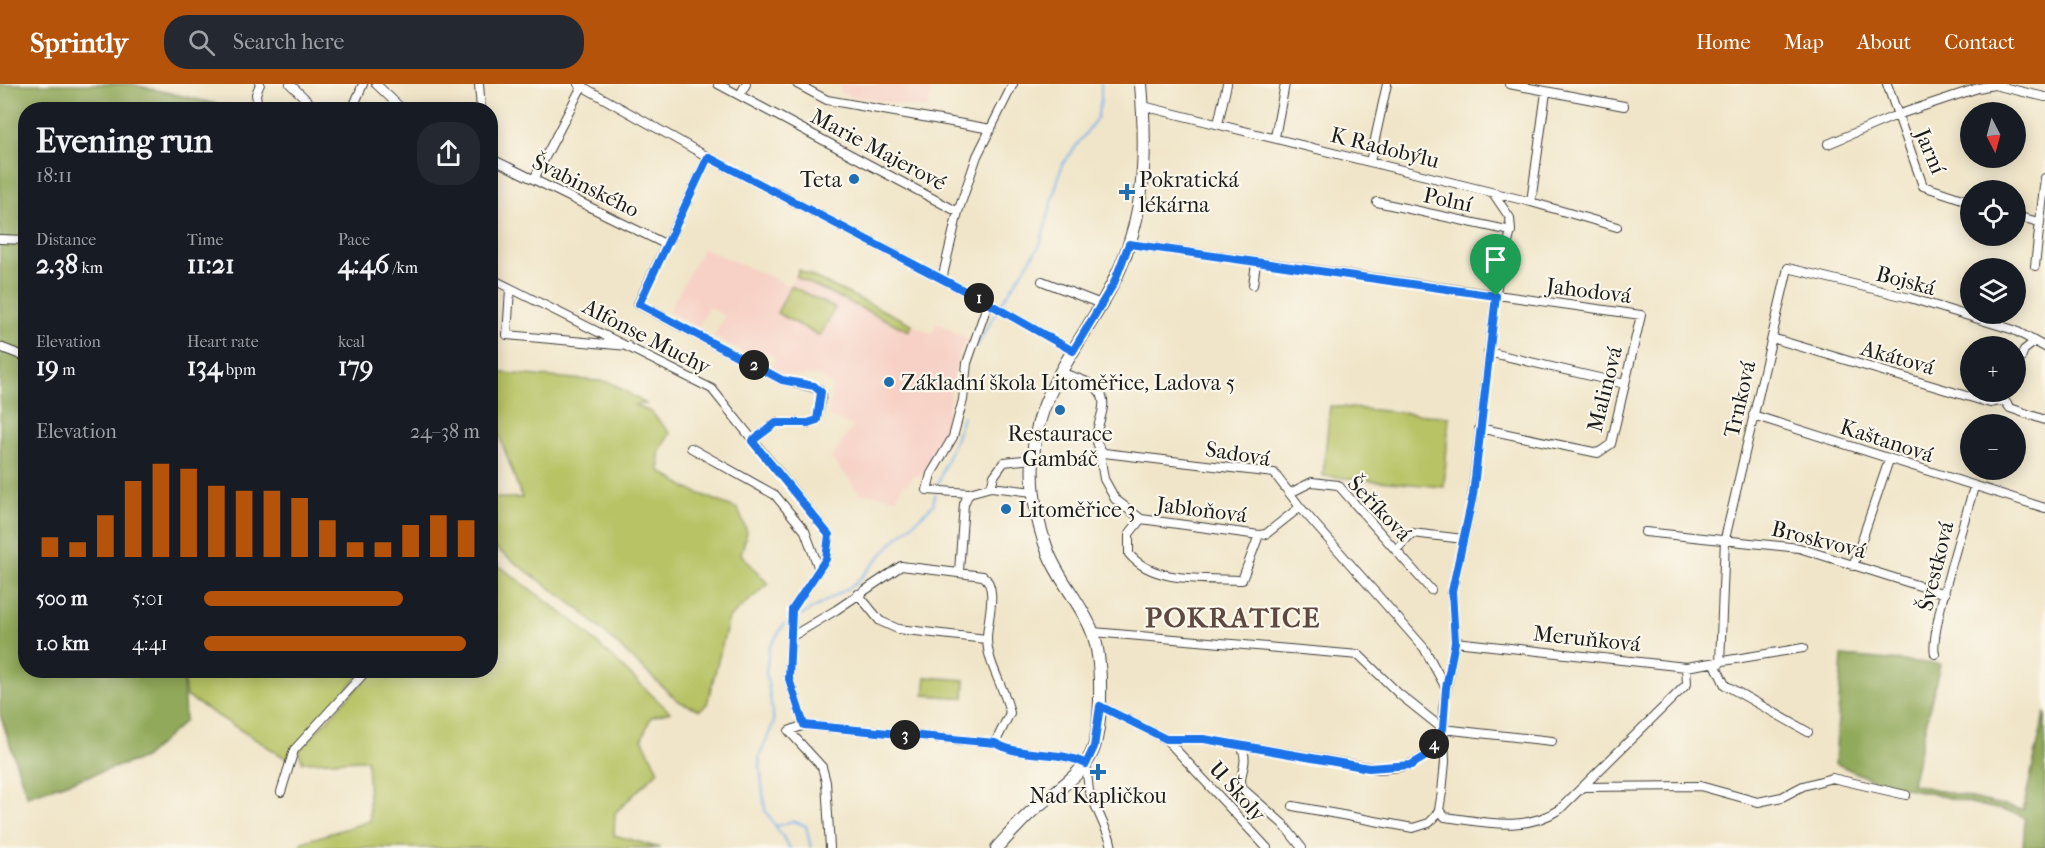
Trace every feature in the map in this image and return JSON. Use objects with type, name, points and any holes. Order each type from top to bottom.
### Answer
[{"type":"street","points":[[257,102],[256,94],[260,84]]},
{"type":"street","points":[[290,84],[309,102]]},
{"type":"street","points":[[355,102],[363,84]]},
{"type":"street","points":[[376,84],[395,102]]},
{"type":"street","points":[[479,84],[480,102]]},
{"type":"street","name":"Marie Majerové","points":[[718,84],[958,213]]},
{"type":"street","points":[[740,95],[746,84]]},
{"type":"street","points":[[797,84],[827,100],[991,129]]},
{"type":"street","points":[[942,279],[958,213],[977,156],[1013,84]]},
{"type":"street","points":[[997,848],[1030,813],[1086,764],[1094,747],[1100,706],[1100,685],[1093,632],[1048,553],[1033,492],[1032,459],[1035,434],[1043,405],[1114,283],[1129,244],[1145,165],[1141,84]]},
{"type":"street","points":[[1218,124],[1227,84]]},
{"type":"street","points":[[1275,137],[1285,84]]},
{"type":"street","points":[[1371,162],[1388,84]]},
{"type":"street","points":[[1509,84],[1624,106]]},
{"type":"street","name":"Jarní","points":[[1887,84],[1923,186],[1960,198]]},
{"type":"street","points":[[534,179],[581,85],[708,157],[988,303],[1073,351]]},
{"type":"street","points":[[1828,144],[1897,115],[1978,87],[1994,85],[2045,97]]},
{"type":"street","points":[[1531,202],[1546,92]]},
{"type":"street","name":"K Radobýlu","points":[[1143,106],[1531,202],[1617,227]]},
{"type":"street","points":[[708,157],[665,244],[639,304],[782,380],[819,388],[822,395],[819,416],[812,423],[776,423],[752,441]]},
{"type":"street","name":"Švabinského","points":[[498,162],[665,244]]},
{"type":"street","points":[[2035,266],[2045,178]]},
{"type":"street","points":[[1293,806],[1413,828],[1429,823],[1439,810],[1445,762],[1443,729],[1446,688],[1455,642],[1452,591],[1473,495],[1496,296],[1511,231],[1510,218],[1493,193]]},
{"type":"street","name":"Polní","points":[[1377,202],[1511,231]]},
{"type":"street","points":[[2026,219],[2039,222]]},
{"type":"street","points":[[0,239],[18,240]]},
{"type":"street","name":"Jahodová","points":[[1129,244],[1641,315]]},
{"type":"street","points":[[1253,285],[1256,263]]},
{"type":"street","name":"Trnková","points":[[1717,663],[1725,539],[1788,268]]},
{"type":"street","name":"Bojská","points":[[1788,268],[1920,301],[2014,330],[2045,347]]},
{"type":"street","points":[[1041,281],[1101,304]]},
{"type":"street","name":"Alfonse Muchy","points":[[498,282],[712,389],[829,535],[829,548],[819,569],[792,610],[789,686],[804,725]]},
{"type":"street","points":[[510,289],[507,335],[628,346]]},
{"type":"street","points":[[988,303],[967,363],[963,400],[953,437],[931,474],[934,491],[969,493],[991,487],[1033,492]]},
{"type":"street","name":"Malinová","points":[[1479,428],[1598,453],[1611,444],[1641,315]]},
{"type":"street","name":"Akátová","points":[[1772,338],[1960,394]]},
{"type":"street","points":[[2026,348],[2034,342]]},
{"type":"street","points":[[0,347],[18,354]]},
{"type":"street","points":[[1488,352],[1625,384]]},
{"type":"street","points":[[1061,372],[1095,387],[1101,393],[1102,406],[1096,436],[1099,448]]},
{"type":"street","name":"Akátová","points":[[2008,402],[2010,408],[2045,420]]},
{"type":"street","name":"Kaštanová","points":[[1753,415],[2045,508]]},
{"type":"street","points":[[691,448],[775,495],[805,531],[819,569]]},
{"type":"street","name":"Sadová","points":[[1099,448],[1110,455],[1274,473],[1300,507],[1424,648],[1446,688]]},
{"type":"street","name":"Jabloňová","points":[[1099,448],[1104,480],[1115,500],[1141,519],[1259,535],[1266,534],[1300,507]]},
{"type":"street","points":[[991,487],[994,476],[1004,462],[1032,459]]},
{"type":"street","points":[[1853,566],[1889,460]]},
{"type":"street","name":"Šeříková","points":[[1290,493],[1312,482],[1338,485],[1431,590]]},
{"type":"street","name":"Švestková","points":[[1935,654],[1934,644],[1945,594],[1974,487]]},
{"type":"street","points":[[959,571],[964,504],[969,493]]},
{"type":"street","points":[[1141,519],[1129,534],[1127,548],[1133,559],[1147,569],[1165,575],[1242,580],[1259,535]]},
{"type":"street","name":"Broskvová","points":[[1645,532],[1799,548],[1945,594]]},
{"type":"street","points":[[1396,550],[1412,533],[1464,538]]},
{"type":"street","points":[[791,637],[901,566],[959,571],[983,576],[990,583],[986,639],[1008,706],[1009,719],[995,743]]},
{"type":"street","points":[[858,594],[886,626],[898,630],[986,639]]},
{"type":"street","points":[[1093,632],[1359,655],[1399,694],[1443,729],[1552,741]]},
{"type":"street","name":"Meruňková","points":[[1455,642],[1686,667],[1803,648]]},
{"type":"street","points":[[1717,663],[1725,685],[1808,732]]},
{"type":"street","points":[[1439,810],[1445,817],[1526,825],[1548,818],[1560,809],[1687,684],[1686,667]]},
{"type":"street","points":[[281,792],[294,750],[360,678]]},
{"type":"street","name":"U Školy","points":[[1100,706],[1166,739],[1264,845]]},
{"type":"street","points":[[830,848],[826,782],[822,767],[789,731],[804,725],[995,743],[1011,750],[1074,757],[1086,764]]},
{"type":"street","points":[[1166,739],[1204,739],[1369,768],[1401,767],[1411,765],[1426,756],[1443,729]]},
{"type":"street","points":[[1241,746],[1246,760],[1241,781],[1243,789],[1283,824],[1302,848]]},
{"type":"street","points":[[1086,764],[1089,791],[1110,838],[1112,848]]},
{"type":"street","points":[[1582,787],[1700,786],[1758,802],[1782,797],[1803,786],[1832,778],[1906,795]]},
{"type":"shaded area","points":[[841,84],[932,84],[928,109],[840,94]]},
{"type":"shaded area","name":"Základní škola Litoměřice, Ladova 5","points":[[703,248],[789,285],[798,269],[932,334],[937,323],[968,339],[960,353],[950,391],[944,441],[921,475],[912,477],[908,485],[904,483],[896,498],[860,493],[831,458],[853,426],[829,417],[832,385],[821,377],[786,375],[771,367],[776,357],[764,351],[759,360],[714,336],[725,316],[709,307],[698,327],[668,312]]},
{"type":"green space","points":[[0,84],[132,84],[208,102],[18,102],[18,678],[183,678],[185,721],[144,758],[27,796],[0,714]]},
{"type":"green space","points":[[799,270],[912,324],[909,331],[796,277]]},
{"type":"green space","points":[[791,286],[835,308],[820,336],[777,313]]},
{"type":"green space","points":[[498,373],[610,382],[646,404],[634,405],[651,412],[670,433],[659,453],[660,471],[688,489],[738,509],[747,532],[741,554],[768,584],[729,618],[707,704],[700,710],[678,701],[580,610],[498,550],[498,498],[522,498],[498,432]]},
{"type":"green space","points":[[1330,406],[1449,417],[1444,487],[1323,476]]},
{"type":"green space","points":[[498,565],[578,625],[670,712],[651,717],[642,738],[658,771],[615,813],[614,835],[660,848],[301,848],[302,842],[370,821],[367,760],[303,762],[298,751],[366,678],[498,678]]},
{"type":"green space","points":[[1842,656],[1940,664],[1912,784],[2023,810],[2045,712],[2045,848],[2023,848],[2025,819],[2018,814],[1872,780],[1835,763]]},
{"type":"green space","points":[[926,677],[965,680],[964,698],[924,695]]},
{"type":"green space","points":[[185,678],[357,678],[287,759],[186,696]]},
{"type":"waterway","points":[[999,307],[1040,245],[1062,165],[1097,118],[1101,100],[1101,84]]},
{"type":"waterway","points":[[977,346],[996,312]]},
{"type":"waterway","points":[[937,489],[963,416]]},
{"type":"waterway","points":[[802,615],[855,584],[895,540],[933,505],[935,495]]},
{"type":"waterway","points":[[784,624],[769,649],[766,672],[774,722],[759,757],[765,810],[790,848]]},
{"type":"waterway","points":[[776,826],[793,821],[806,826],[811,848]]},
{"type":"place","name":"Teta","points":[[854,179]]},
{"type":"place","name":"Pokratická lékárna","points":[[1127,192]]},
{"type":"place","name":"Základní škola Litoměřice, Ladova 5","points":[[889,382]]},
{"type":"place","name":"Restaurace Gambáč","points":[[1060,410]]},
{"type":"place","name":"Litoměřice 3","points":[[1006,509]]},
{"type":"place","name":"Nad Kapličkou","points":[[1098,772]]},
{"type":"district","name":"POKRATICE","points":[[1233,617]]},
{"type":"route","points":[[708,157],[988,303],[1073,351],[1114,283],[1129,244],[1496,296],[1479,428],[1472,506],[1452,591],[1455,642],[1443,709],[1443,729],[1433,747],[1419,761],[1401,767],[1379,769],[1204,739],[1166,739],[1100,706],[1094,747],[1086,764],[1074,757],[1011,750],[995,743],[804,725],[789,686],[792,610],[826,559],[829,535],[752,441],[776,423],[812,423],[817,420],[821,392],[814,386],[782,380],[639,304],[665,244],[708,157]]}]
